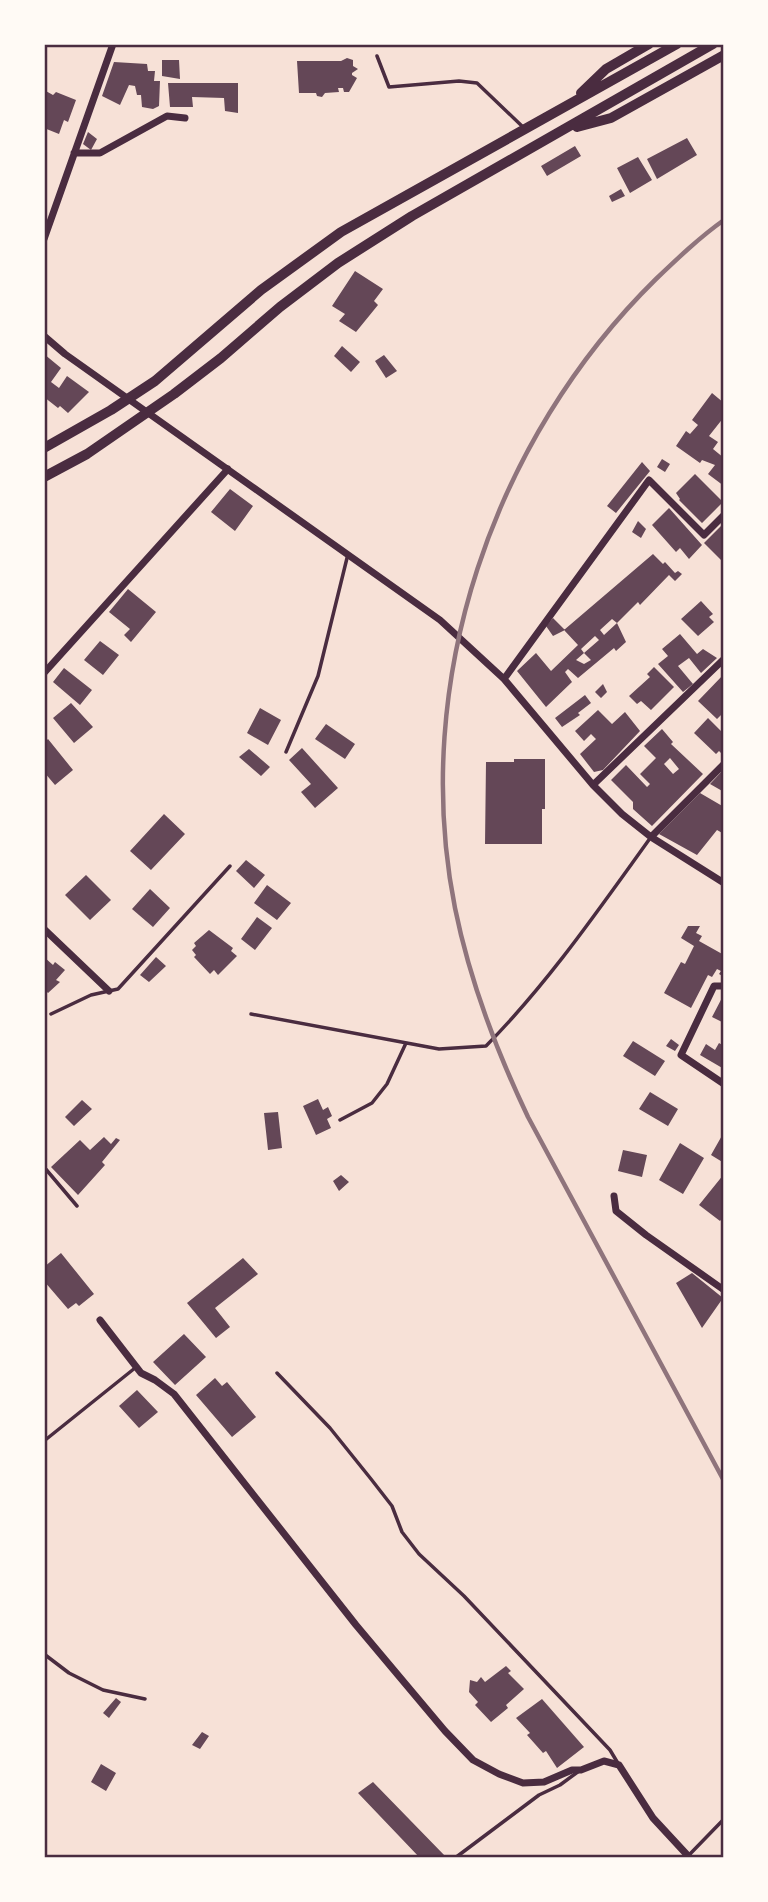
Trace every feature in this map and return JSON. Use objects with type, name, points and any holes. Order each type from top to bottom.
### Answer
[{"type":"main road","points":[[570,104],[606,69],[649,44]]},
{"type":"main road","points":[[44,448],[111,411],[155,380],[261,290],[341,232],[677,44]]},
{"type":"main road","points":[[44,477],[88,454],[221,358],[280,307],[338,263],[412,216],[713,44]]},
{"type":"main road","points":[[564,130],[611,118],[724,55]]},
{"type":"street","points":[[44,239],[113,44]]},
{"type":"street","points":[[74,153],[100,153],[167,116],[186,118]]},
{"type":"street","points":[[44,336],[65,354],[440,621],[504,678],[593,785],[622,814],[651,837],[724,883]]},
{"type":"street","points":[[44,673],[228,470]]},
{"type":"street","points":[[504,678],[649,480],[704,535],[724,515]]},
{"type":"street","points":[[593,785],[724,659]]},
{"type":"street","points":[[651,837],[724,764]]},
{"type":"street","points":[[44,929],[109,991]]},
{"type":"street","points":[[724,986],[714,986],[681,1055],[724,1084]]},
{"type":"street","points":[[614,1196],[617,1211],[724,1290]]},
{"type":"street","points":[[100,1320],[141,1373],[174,1394],[356,1625],[472,1759],[523,1783],[544,1782],[604,1761],[619,1765],[653,1818],[689,1857]]},
{"type":"lane","points":[[377,56],[389,87],[459,81],[477,83],[525,129]]},
{"type":"lane","points":[[286,752],[318,676],[348,554]]},
{"type":"lane","points":[[251,1014],[439,1049],[486,1045],[522,1009],[651,837]]},
{"type":"lane","points":[[51,1014],[91,995],[118,989],[230,866]]},
{"type":"lane","points":[[341,1120],[372,1102],[379,1094],[387,1084],[406,1043]]},
{"type":"lane","points":[[44,1167],[78,1206]]},
{"type":"lane","points":[[44,1441],[136,1367]]},
{"type":"lane","points":[[277,1373],[330,1428],[393,1506],[402,1532],[419,1554],[464,1596],[601,1741],[619,1765]]},
{"type":"lane","points":[[44,1654],[69,1673],[103,1690],[145,1699]]},
{"type":"lane","points":[[455,1858],[539,1794],[560,1785],[581,1770]]},
{"type":"lane","points":[[689,1857],[724,1819]]},
{"type":"building","points":[[347,58],[353,60],[353,66],[358,69],[352,73],[357,78],[349,92],[338,88],[339,92],[325,93],[322,97],[316,93],[299,93],[297,61],[341,61]]},
{"type":"building","points":[[162,60],[179,60],[180,79],[162,76]]},
{"type":"building","points":[[114,62],[147,64],[148,71],[155,71],[154,81],[160,81],[159,106],[153,109],[142,107],[141,95],[137,95],[135,86],[129,85],[120,105],[102,96]]},
{"type":"building","points":[[168,83],[238,83],[238,113],[225,111],[224,98],[192,97],[193,107],[170,107]]},
{"type":"building","points":[[44,90],[76,100],[68,122],[64,120],[59,134],[44,128]]},
{"type":"building","points":[[88,132],[97,139],[91,150],[83,144]]},
{"type":"building","points":[[687,138],[697,155],[657,179],[647,159]]},
{"type":"building","points":[[575,146],[581,156],[547,176],[541,166]]},
{"type":"building","points":[[638,157],[652,180],[630,193],[617,168]]},
{"type":"building","points":[[621,189],[625,196],[612,202],[609,196]]},
{"type":"building","points":[[355,271],[383,289],[374,301],[378,305],[356,332],[339,321],[345,314],[332,306]]},
{"type":"building","points":[[342,346],[360,362],[351,372],[334,356]]},
{"type":"building","points":[[44,354],[61,368],[51,382],[59,388],[67,376],[89,392],[68,413],[44,397]]},
{"type":"building","points":[[384,355],[397,371],[386,378],[375,361]]},
{"type":"building","points":[[712,393],[724,403],[724,417],[709,436],[718,442],[713,449],[724,458],[724,486],[708,474],[715,465],[702,460],[700,463],[676,446],[686,431],[690,434],[698,425],[692,420]]},
{"type":"building","points":[[662,459],[670,464],[665,472],[657,467]]},
{"type":"building","points":[[642,462],[650,471],[616,513],[607,506]]},
{"type":"building","points":[[695,474],[723,502],[702,523],[679,500],[676,493]]},
{"type":"building","points":[[230,489],[253,506],[235,531],[211,512]]},
{"type":"building","points":[[669,508],[702,545],[689,559],[680,548],[676,552],[652,525]]},
{"type":"building","points":[[638,521],[646,529],[641,538],[632,532]]},
{"type":"building","points":[[724,523],[724,563],[704,543]]},
{"type":"building","points":[[653,554],[675,573],[678,571],[682,574],[675,581],[669,575],[640,605],[638,602],[617,623],[626,642],[616,651],[614,648],[578,678],[568,669],[565,672],[572,682],[546,707],[517,671],[536,653],[551,671],[578,645],[564,630]],"holes":[[[612,619],[617,623],[604,635],[600,630]],[[595,636],[599,640],[584,653],[581,649]],[[584,653],[591,660],[584,664],[576,660]]]},
{"type":"building","points":[[128,589],[156,612],[131,642],[124,635],[130,629],[109,612]]},
{"type":"building","points":[[701,601],[713,614],[709,617],[714,622],[698,636],[681,619]]},
{"type":"building","points":[[553,618],[565,630],[553,636],[546,626]]},
{"type":"building","points":[[680,634],[697,654],[703,649],[717,658],[701,673],[689,658],[678,666],[693,684],[683,692],[658,664],[668,656],[662,649]]},
{"type":"building","points":[[100,641],[119,655],[103,675],[84,660]]},
{"type":"building","points":[[654,667],[674,687],[651,710],[641,701],[637,704],[629,696],[650,677],[647,674]]},
{"type":"building","points":[[64,668],[92,690],[80,705],[53,682]]},
{"type":"building","points":[[724,674],[724,712],[717,719],[698,701]]},
{"type":"building","points":[[603,684],[607,692],[601,698],[595,692]]},
{"type":"building","points":[[585,695],[591,703],[578,713],[580,715],[562,727],[555,718]]},
{"type":"building","points":[[71,703],[93,727],[74,743],[53,718]]},
{"type":"building","points":[[260,708],[281,720],[268,745],[247,733]]},
{"type":"building","points":[[598,710],[612,724],[625,712],[640,731],[603,770],[594,772],[580,754],[596,739],[591,734],[584,741],[575,731]]},
{"type":"building","points":[[708,718],[723,733],[724,731],[723,755],[719,751],[716,754],[694,733]]},
{"type":"building","points":[[326,724],[355,744],[345,759],[315,739]]},
{"type":"building","points":[[662,729],[673,742],[671,744],[703,774],[652,826],[633,809],[633,802],[611,780],[626,765],[647,787],[650,784],[640,774],[656,758],[644,746]],"holes":[[[670,758],[679,769],[673,774],[664,764]]]},
{"type":"building","points":[[48,739],[73,770],[55,785],[44,772],[44,743]]},
{"type":"building","points":[[302,748],[338,788],[315,808],[301,792],[311,784],[289,760]]},
{"type":"building","points":[[249,749],[270,767],[261,776],[239,757]]},
{"type":"building","points":[[514,759],[545,759],[542,844],[485,844],[486,762],[514,762]]},
{"type":"building","points":[[724,769],[724,792],[710,784]]},
{"type":"building","points":[[700,793],[724,807],[724,834],[717,830],[697,855],[659,834]]},
{"type":"building","points":[[164,814],[185,834],[151,870],[130,851]]},
{"type":"building","points":[[246,860],[265,875],[254,888],[236,871]]},
{"type":"building","points":[[86,875],[111,900],[90,920],[65,895]]},
{"type":"building","points":[[267,885],[291,903],[277,920],[254,903]]},
{"type":"building","points":[[150,889],[170,908],[153,927],[132,909]]},
{"type":"building","points":[[257,917],[272,928],[255,950],[241,939]]},
{"type":"building","points":[[688,926],[700,926],[696,933],[702,936],[699,941],[724,955],[724,977],[717,969],[712,977],[708,975],[691,1008],[664,993],[681,962],[685,964],[694,946],[681,938]]},
{"type":"building","points":[[209,930],[233,948],[231,951],[237,956],[218,975],[214,970],[210,974],[194,957],[196,955],[192,950],[196,946],[194,943]]},
{"type":"building","points":[[44,957],[65,970],[56,980],[60,982],[48,993],[44,989]]},
{"type":"building","points":[[156,957],[166,966],[149,982],[140,975]]},
{"type":"building","points":[[724,994],[724,1023],[712,1017]]},
{"type":"building","points":[[671,1039],[679,1045],[675,1051],[666,1046]]},
{"type":"building","points":[[633,1041],[665,1061],[655,1076],[623,1056]]},
{"type":"building","points":[[719,1043],[724,1046],[724,1069],[700,1055],[706,1044],[715,1050]]},
{"type":"building","points":[[650,1092],[678,1109],[668,1126],[639,1109]]},
{"type":"building","points":[[318,1099],[323,1110],[328,1107],[332,1116],[327,1119],[331,1128],[316,1135],[303,1106]]},
{"type":"building","points":[[82,1100],[92,1109],[74,1126],[65,1117]]},
{"type":"building","points":[[278,1112],[282,1148],[268,1150],[264,1113]]},
{"type":"building","points":[[724,1132],[724,1163],[711,1155]]},
{"type":"building","points":[[104,1137],[111,1144],[116,1138],[120,1140],[102,1162],[105,1165],[78,1195],[51,1167],[80,1140],[90,1150]]},
{"type":"building","points":[[680,1143],[704,1158],[683,1194],[659,1180]]},
{"type":"building","points":[[623,1150],[647,1155],[642,1177],[618,1171]]},
{"type":"building","points":[[724,1174],[724,1216],[720,1221],[699,1205]]},
{"type":"building","points":[[341,1175],[349,1182],[339,1191],[333,1181]]},
{"type":"building","points":[[61,1253],[94,1294],[79,1306],[76,1303],[68,1309],[44,1281],[44,1267]]},
{"type":"building","points":[[243,1258],[258,1274],[215,1308],[230,1327],[216,1338],[187,1303]]},
{"type":"building","points":[[692,1273],[723,1298],[702,1328],[676,1283]]},
{"type":"building","points":[[184,1334],[206,1357],[175,1385],[153,1362]]},
{"type":"building","points":[[215,1378],[222,1386],[227,1382],[256,1417],[232,1437],[196,1395]]},
{"type":"building","points":[[137,1390],[158,1412],[139,1428],[119,1406]]},
{"type":"building","points":[[506,1666],[511,1671],[508,1673],[524,1689],[506,1705],[508,1708],[491,1722],[475,1705],[478,1702],[469,1692],[470,1680],[477,1682],[481,1677],[485,1682]]},
{"type":"building","points":[[116,1698],[121,1702],[109,1718],[103,1713]]},
{"type":"building","points":[[542,1699],[584,1747],[557,1768],[546,1751],[543,1753],[527,1735],[530,1733],[516,1718]]},
{"type":"building","points":[[202,1732],[209,1736],[200,1749],[192,1745]]},
{"type":"building","points":[[101,1764],[116,1773],[106,1791],[91,1782]]},
{"type":"building","points":[[373,1782],[446,1857],[420,1858],[358,1793]]},
{"type":"railway","points":[[724,220],[656,279],[599,343],[550,413],[509,489],[478,569],[456,652],[444,737],[444,823],[455,908],[485,1015],[528,1117],[724,1481]]}]
